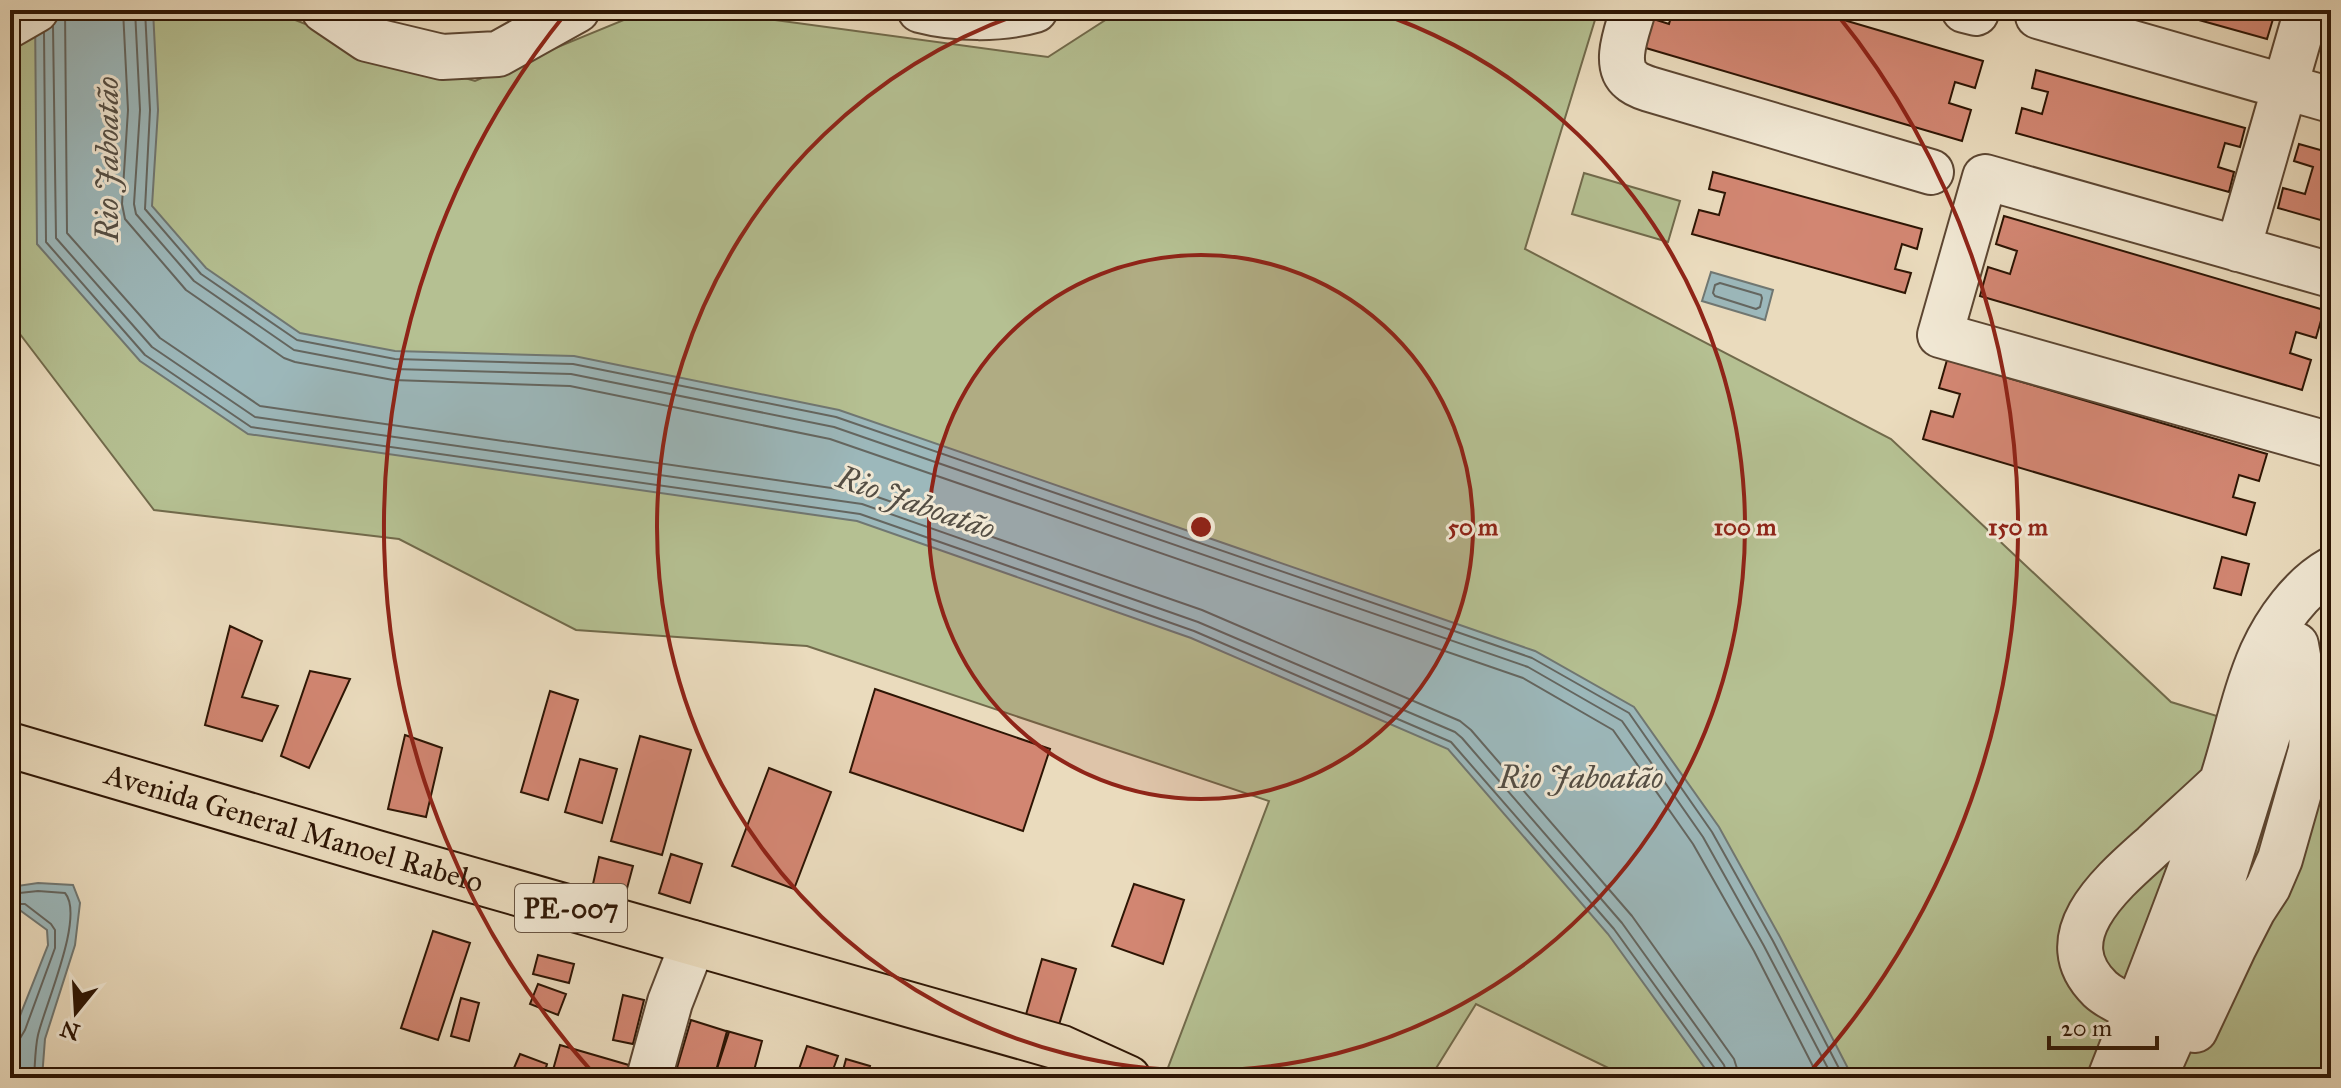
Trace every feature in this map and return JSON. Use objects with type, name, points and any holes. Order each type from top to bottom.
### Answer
[{"type":"main road","name":"Avenida General Manoel Rabelo","points":[[11,738],[377,853],[1062,1048],[1128,1078]]},
{"type":"street","points":[[324,10],[367,39],[442,57],[498,54],[577,10]]},
{"type":"street","points":[[920,10],[944,16],[1018,15],[1035,10]]},
{"type":"street","points":[[1633,10],[1622,57],[1624,71],[1631,80],[1649,89],[1931,172]]},
{"type":"street","points":[[2238,249],[2307,10]]},
{"type":"street","points":[[2038,16],[2331,100]]},
{"type":"street","points":[[2331,275],[1985,177],[1940,335],[2331,445]]},
{"type":"street","points":[[2172,1078],[2296,645],[2323,575]]},
{"type":"street","points":[[2110,1078],[2221,783],[2263,652],[2280,621],[2323,575]]},
{"type":"street","points":[[2186,1027],[2102,991],[2087,974],[2080,954],[2081,934],[2091,910],[2111,884],[2221,783]]},
{"type":"street","points":[[649,1078],[670,1002],[693,943]]},
{"type":"street","points":[[2154,1078],[2186,1027]]},
{"type":"green space","points":[[116,10],[270,10],[384,55],[475,81],[648,10],[702,10],[1048,57],[1121,10],[1598,10],[1525,249],[1891,439],[2171,702],[2220,717],[2331,689],[2331,1078],[1629,1078],[1476,1004],[1430,1078],[1176,1078],[1166,1073],[1269,801],[807,646],[576,630],[399,539],[154,510],[10,321],[10,38]]},
{"type":"green space","points":[[1584,173],[1680,201],[1668,242],[1572,214]]},
{"type":"water","name":"Rio Jaboatão","points":[[35,10],[153,10],[158,110],[152,206],[206,268],[300,333],[395,351],[574,356],[839,410],[1535,651],[1634,707],[1719,827],[1853,1078],[1712,1078],[1608,934],[1448,749],[1191,638],[857,521],[248,434],[140,361],[37,244]]},
{"type":"water","points":[[1711,272],[1773,290],[1765,320],[1702,301]]},
{"type":"water","points":[[38,883],[73,885],[80,903],[75,945],[45,1039],[42,1078],[10,1078],[10,1041],[48,945],[47,930],[21,911],[10,912],[10,887]]},
{"type":"building","points":[[1673,10],[1810,10],[1983,61],[1975,88],[1955,82],[1949,103],[1971,110],[1962,141],[1639,46],[1647,17],[1669,24]]},
{"type":"building","points":[[2163,10],[2259,10],[2258,15],[2273,19],[2267,39]]},
{"type":"building","points":[[2036,70],[2245,128],[2240,147],[2225,143],[2218,167],[2234,172],[2229,192],[2016,133],[2022,108],[2042,114],[2048,92],[2032,88]]},
{"type":"building","points":[[2299,144],[2331,153],[2331,223],[2278,208],[2283,188],[2305,194],[2313,167],[2294,161]]},
{"type":"building","points":[[1713,172],[1922,229],[1917,249],[1902,244],[1895,269],[1911,273],[1905,293],[1692,234],[1699,210],[1719,215],[1725,193],[1709,189]]},
{"type":"building","points":[[2004,216],[2324,310],[2316,338],[2296,332],[2290,353],[2311,360],[2302,390],[1980,296],[1988,267],[2010,274],[2017,251],[1996,244]]},
{"type":"building","points":[[1947,360],[2267,454],[2259,481],[2239,475],[2233,497],[2255,503],[2246,535],[1923,439],[1931,411],[1953,417],[1960,394],[1939,388]]},
{"type":"building","points":[[2331,383],[2331,415],[2322,413]]},
{"type":"building","points":[[2222,557],[2249,564],[2241,595],[2214,588]]},
{"type":"building","points":[[230,626],[262,641],[242,697],[278,706],[262,741],[205,725]]},
{"type":"building","points":[[310,671],[350,679],[309,768],[281,756]]},
{"type":"building","points":[[875,689],[1050,749],[1023,831],[850,772]]},
{"type":"building","points":[[550,691],[578,700],[548,800],[521,792]]},
{"type":"building","points":[[405,735],[442,748],[426,817],[388,809]]},
{"type":"building","points":[[640,736],[691,750],[662,855],[611,841]]},
{"type":"building","points":[[580,759],[617,769],[602,823],[565,812]]},
{"type":"building","points":[[769,768],[831,792],[794,889],[732,866]]},
{"type":"building","points":[[671,854],[702,864],[690,903],[659,893]]},
{"type":"building","points":[[599,857],[633,866],[626,892],[593,884]]},
{"type":"building","points":[[1134,884],[1184,900],[1163,964],[1112,946]]},
{"type":"building","points":[[433,931],[470,943],[438,1040],[401,1028]]},
{"type":"building","points":[[538,955],[574,964],[569,983],[533,974]]},
{"type":"building","points":[[1042,959],[1076,969],[1058,1028],[1025,1018]]},
{"type":"building","points":[[538,984],[566,994],[558,1015],[530,1004]]},
{"type":"building","points":[[623,995],[644,1000],[633,1044],[613,1040]]},
{"type":"building","points":[[461,998],[479,1003],[469,1041],[451,1036]]},
{"type":"building","points":[[691,1020],[729,1032],[714,1078],[674,1078]]},
{"type":"building","points":[[727,1031],[762,1041],[752,1078],[714,1078]]},
{"type":"building","points":[[560,1045],[639,1068],[636,1078],[551,1077]]},
{"type":"building","points":[[807,1046],[838,1056],[830,1078],[796,1078]]},
{"type":"building","points":[[520,1054],[547,1064],[543,1078],[514,1068]]},
{"type":"building","points":[[846,1059],[870,1066],[867,1078],[841,1078]]}]
